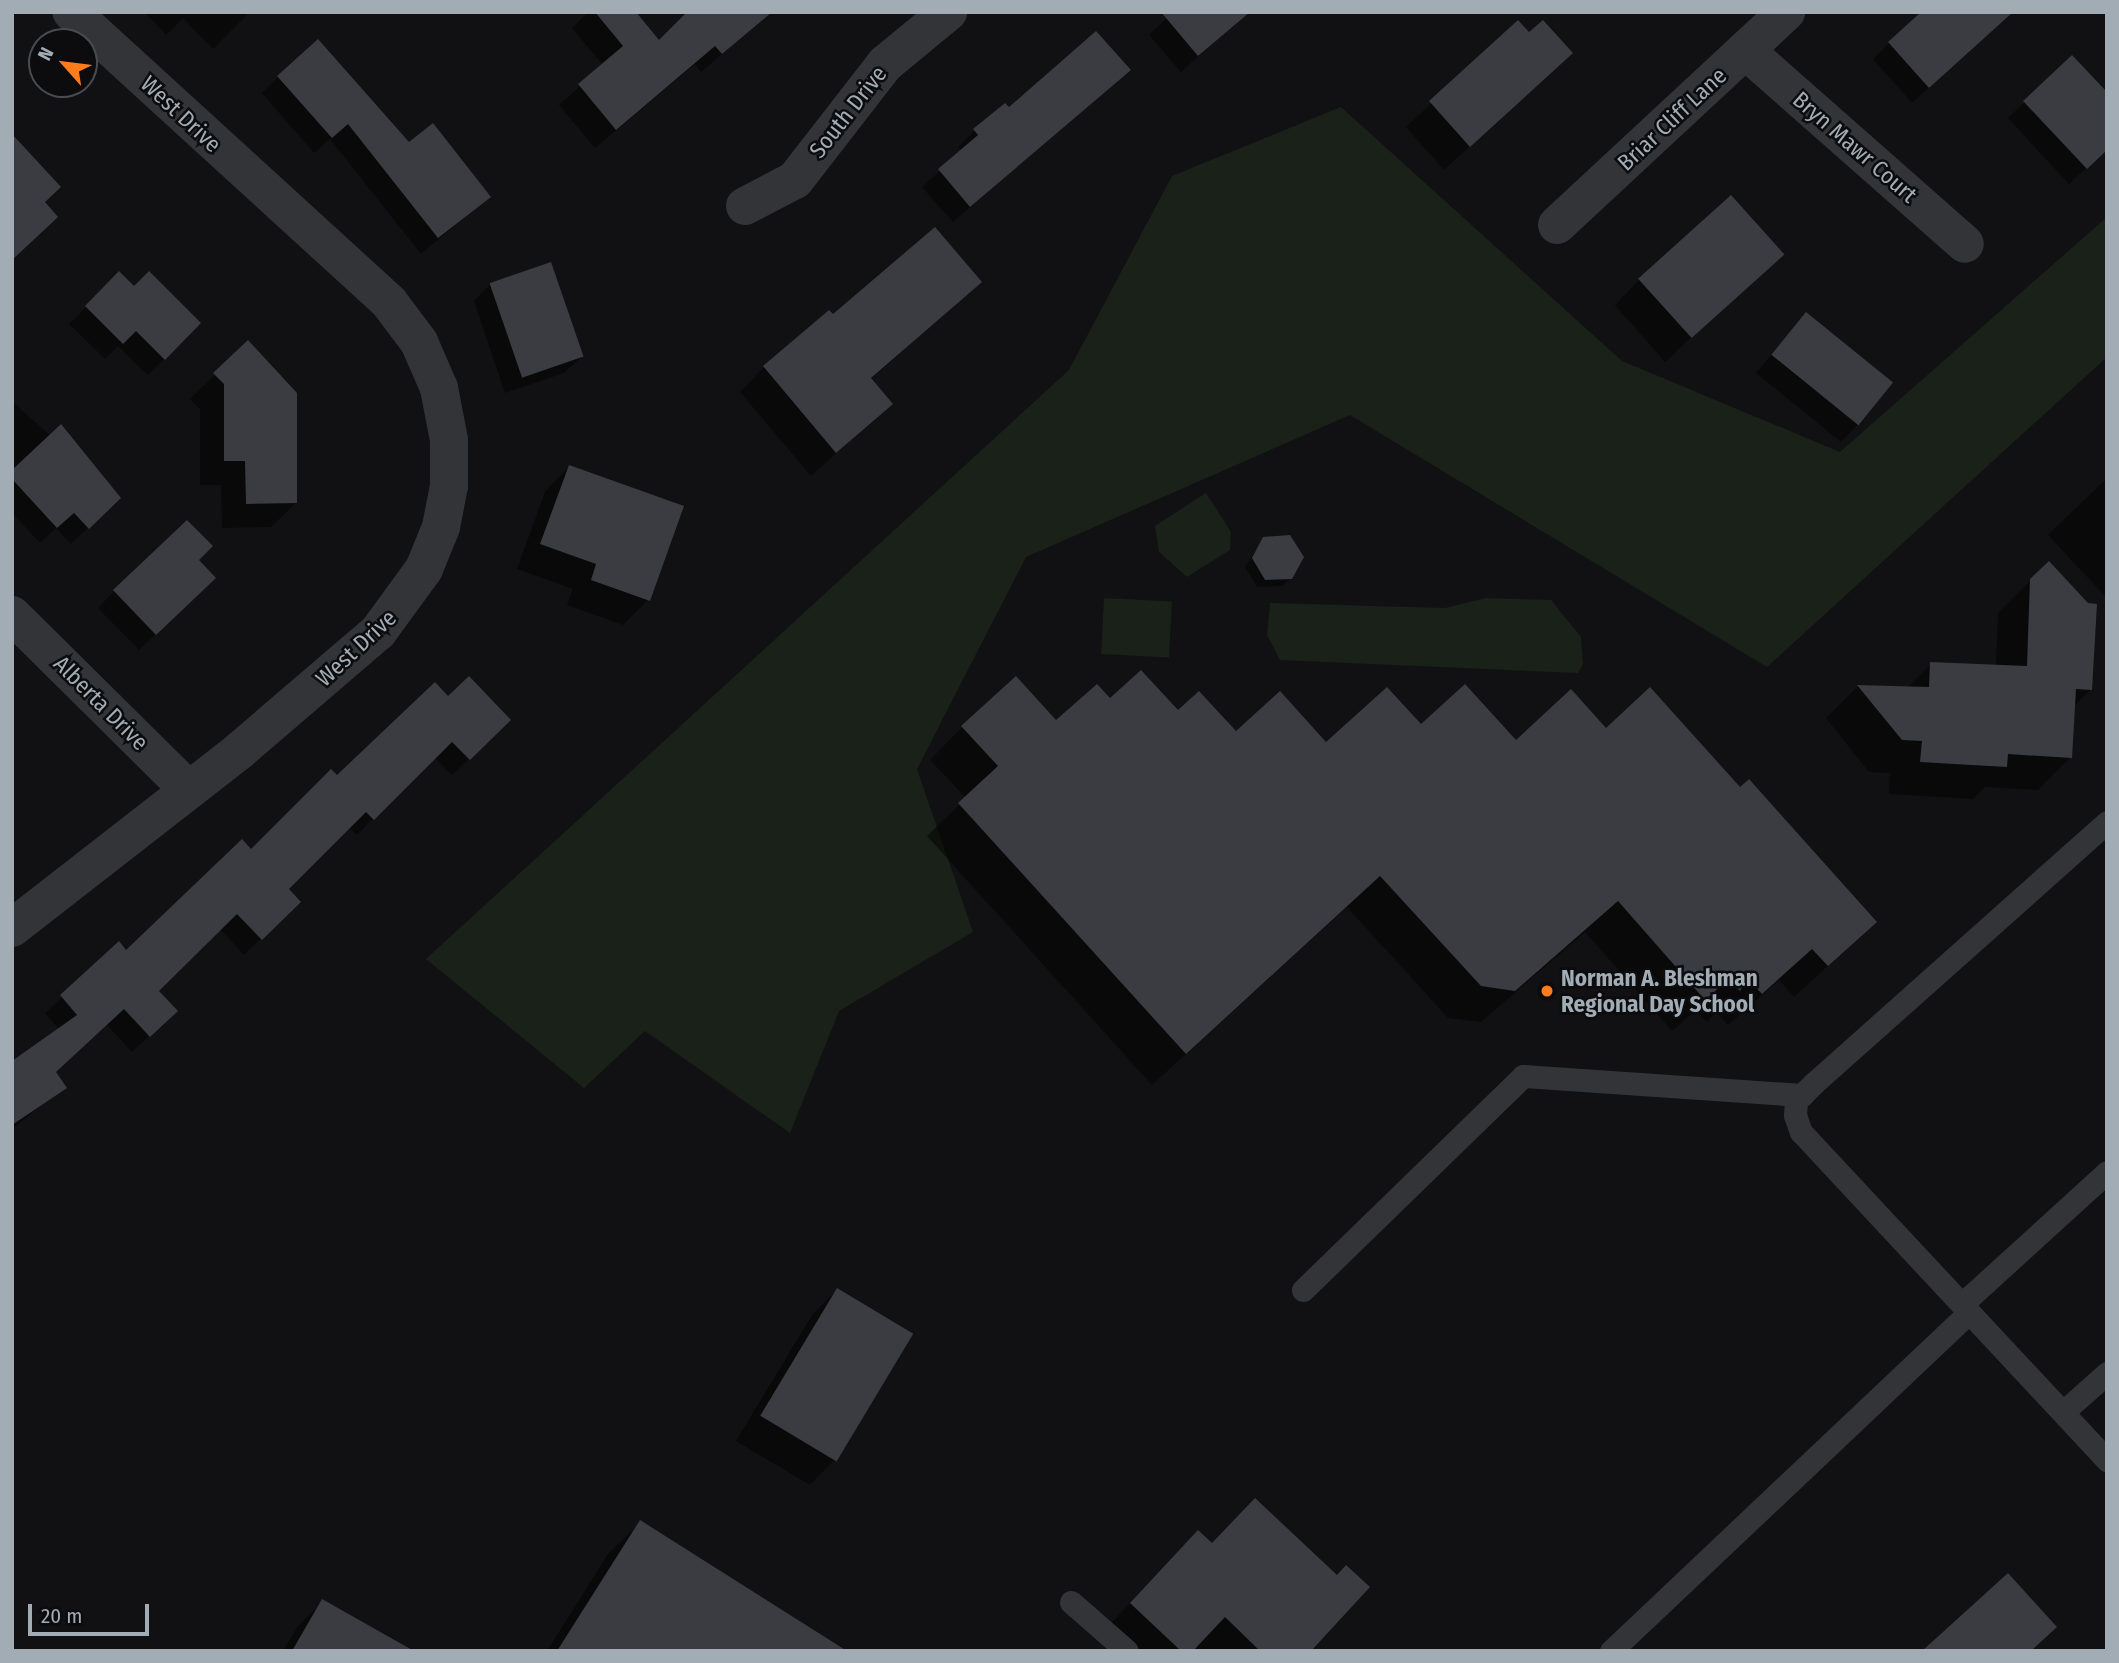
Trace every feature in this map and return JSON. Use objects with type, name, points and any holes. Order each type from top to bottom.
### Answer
[{"type":"street","name":"West Drive","points":[[12,928],[189,790],[398,611],[424,569],[441,527],[449,486],[449,440],[439,388],[419,342],[389,302],[71,12]]},
{"type":"street","name":"South Drive","points":[[745,206],[795,180],[885,64],[948,12]]},
{"type":"street","name":"Briar Cliff Lane","points":[[1558,225],[1786,12]]},
{"type":"street","name":"Bryn Mawr Court","points":[[1745,50],[1965,244]]},
{"type":"street","name":"Alberta Drive","points":[[12,615],[189,790]]},
{"type":"lane","points":[[2107,822],[1802,1095],[1796,1101],[1795,1115],[1801,1132],[2107,1460]]},
{"type":"lane","points":[[1303,1290],[1523,1076],[1802,1095]]},
{"type":"lane","points":[[1611,1651],[2107,1172]]},
{"type":"lane","points":[[2063,1412],[2107,1373]]},
{"type":"lane","points":[[1071,1602],[1115,1647]]},
{"type":"shaded area","points":[[1341,107],[1622,361],[1840,452],[2107,217],[2107,357],[1767,667],[1350,415],[1026,557],[917,769],[973,932],[839,1011],[790,1133],[645,1031],[584,1088],[426,959],[1069,370],[1172,176]]},
{"type":"shaded area","points":[[1206,493],[1231,532],[1230,550],[1187,577],[1159,552],[1155,526]]},
{"type":"shaded area","points":[[1104,598],[1172,602],[1169,657],[1101,654]]},
{"type":"shaded area","points":[[1486,598],[1551,600],[1581,637],[1583,664],[1578,673],[1280,660],[1267,635],[1270,603],[1445,608]]},
{"type":"building","points":[[595,12],[636,12],[659,40],[687,12],[772,12],[722,54],[715,46],[616,130],[578,84],[623,46]]},
{"type":"building","points":[[1161,12],[1250,12],[1198,56]]},
{"type":"building","points":[[1921,12],[2013,12],[1929,88],[1888,42]]},
{"type":"building","points":[[1518,20],[1529,32],[1543,20],[1573,53],[1470,147],[1429,101]]},
{"type":"building","points":[[1096,31],[1131,70],[970,207],[938,169],[978,135],[973,129],[1005,103],[1009,107]]},
{"type":"building","points":[[318,39],[409,142],[433,123],[491,197],[438,238],[348,124],[332,138],[277,76]]},
{"type":"building","points":[[2072,55],[2107,92],[2107,150],[2087,169],[2023,101]]},
{"type":"building","points":[[12,134],[61,187],[45,202],[58,217],[12,260]]},
{"type":"building","points":[[1731,195],[1785,254],[1692,338],[1638,279]]},
{"type":"building","points":[[935,227],[982,282],[871,378],[893,404],[836,453],[763,366],[829,310],[833,314]]},
{"type":"building","points":[[551,262],[584,357],[522,378],[490,283]]},
{"type":"building","points":[[119,271],[134,286],[149,271],[201,323],[165,360],[136,331],[123,344],[85,306]]},
{"type":"building","points":[[1806,312],[1893,382],[1858,425],[1771,355]]},
{"type":"building","points":[[248,340],[297,393],[297,503],[246,504],[245,461],[224,461],[224,384],[213,373]]},
{"type":"building","points":[[61,424],[121,498],[89,529],[74,513],[57,528],[12,479],[12,470]]},
{"type":"building","points":[[569,465],[684,506],[650,601],[591,580],[596,564],[540,544]]},
{"type":"building","points":[[187,520],[213,546],[199,560],[216,578],[156,635],[113,590]]},
{"type":"building","points":[[1290,535],[1304,557],[1292,579],[1265,580],[1252,558],[1263,537]]},
{"type":"building","points":[[2049,561],[2088,603],[2097,604],[2092,690],[2076,689],[2072,758],[2008,754],[2007,767],[1920,762],[1922,741],[1902,740],[1857,685],[1929,687],[1930,662],[2027,666],[2030,579]]},
{"type":"building","points":[[1141,670],[1178,710],[1199,691],[1236,731],[1280,691],[1326,742],[1387,687],[1421,724],[1465,684],[1516,740],[1571,689],[1606,728],[1650,687],[1740,787],[1749,779],[1877,922],[1828,966],[1812,949],[1762,994],[1747,978],[1740,991],[1729,979],[1705,1000],[1618,901],[1515,991],[1481,986],[1380,876],[1186,1054],[958,803],[998,766],[961,726],[1016,676],[1056,720],[1097,684],[1110,698]]},
{"type":"building","points":[[469,676],[511,720],[470,760],[452,742],[374,820],[366,812],[289,889],[301,902],[262,940],[237,914],[159,991],[178,1011],[150,1037],[124,1009],[56,1072],[67,1088],[12,1125],[12,1061],[77,1015],[60,995],[119,941],[126,950],[242,839],[251,849],[331,769],[337,775],[435,682],[448,696]]},
{"type":"building","points":[[837,1288],[913,1334],[837,1462],[760,1416]]},
{"type":"building","points":[[1255,1498],[1337,1575],[1346,1565],[1370,1587],[1311,1651],[1260,1651],[1225,1617],[1193,1651],[1181,1651],[1130,1603],[1198,1530],[1212,1543]]},
{"type":"building","points":[[640,1520],[847,1651],[557,1651]]},
{"type":"building","points":[[2008,1573],[2057,1627],[2031,1651],[1922,1651]]},
{"type":"building","points":[[322,1599],[414,1651],[292,1651]]},
{"type":"place","name":"Norman A. Bleshman Regional Day School","points":[[1547,991]]}]
